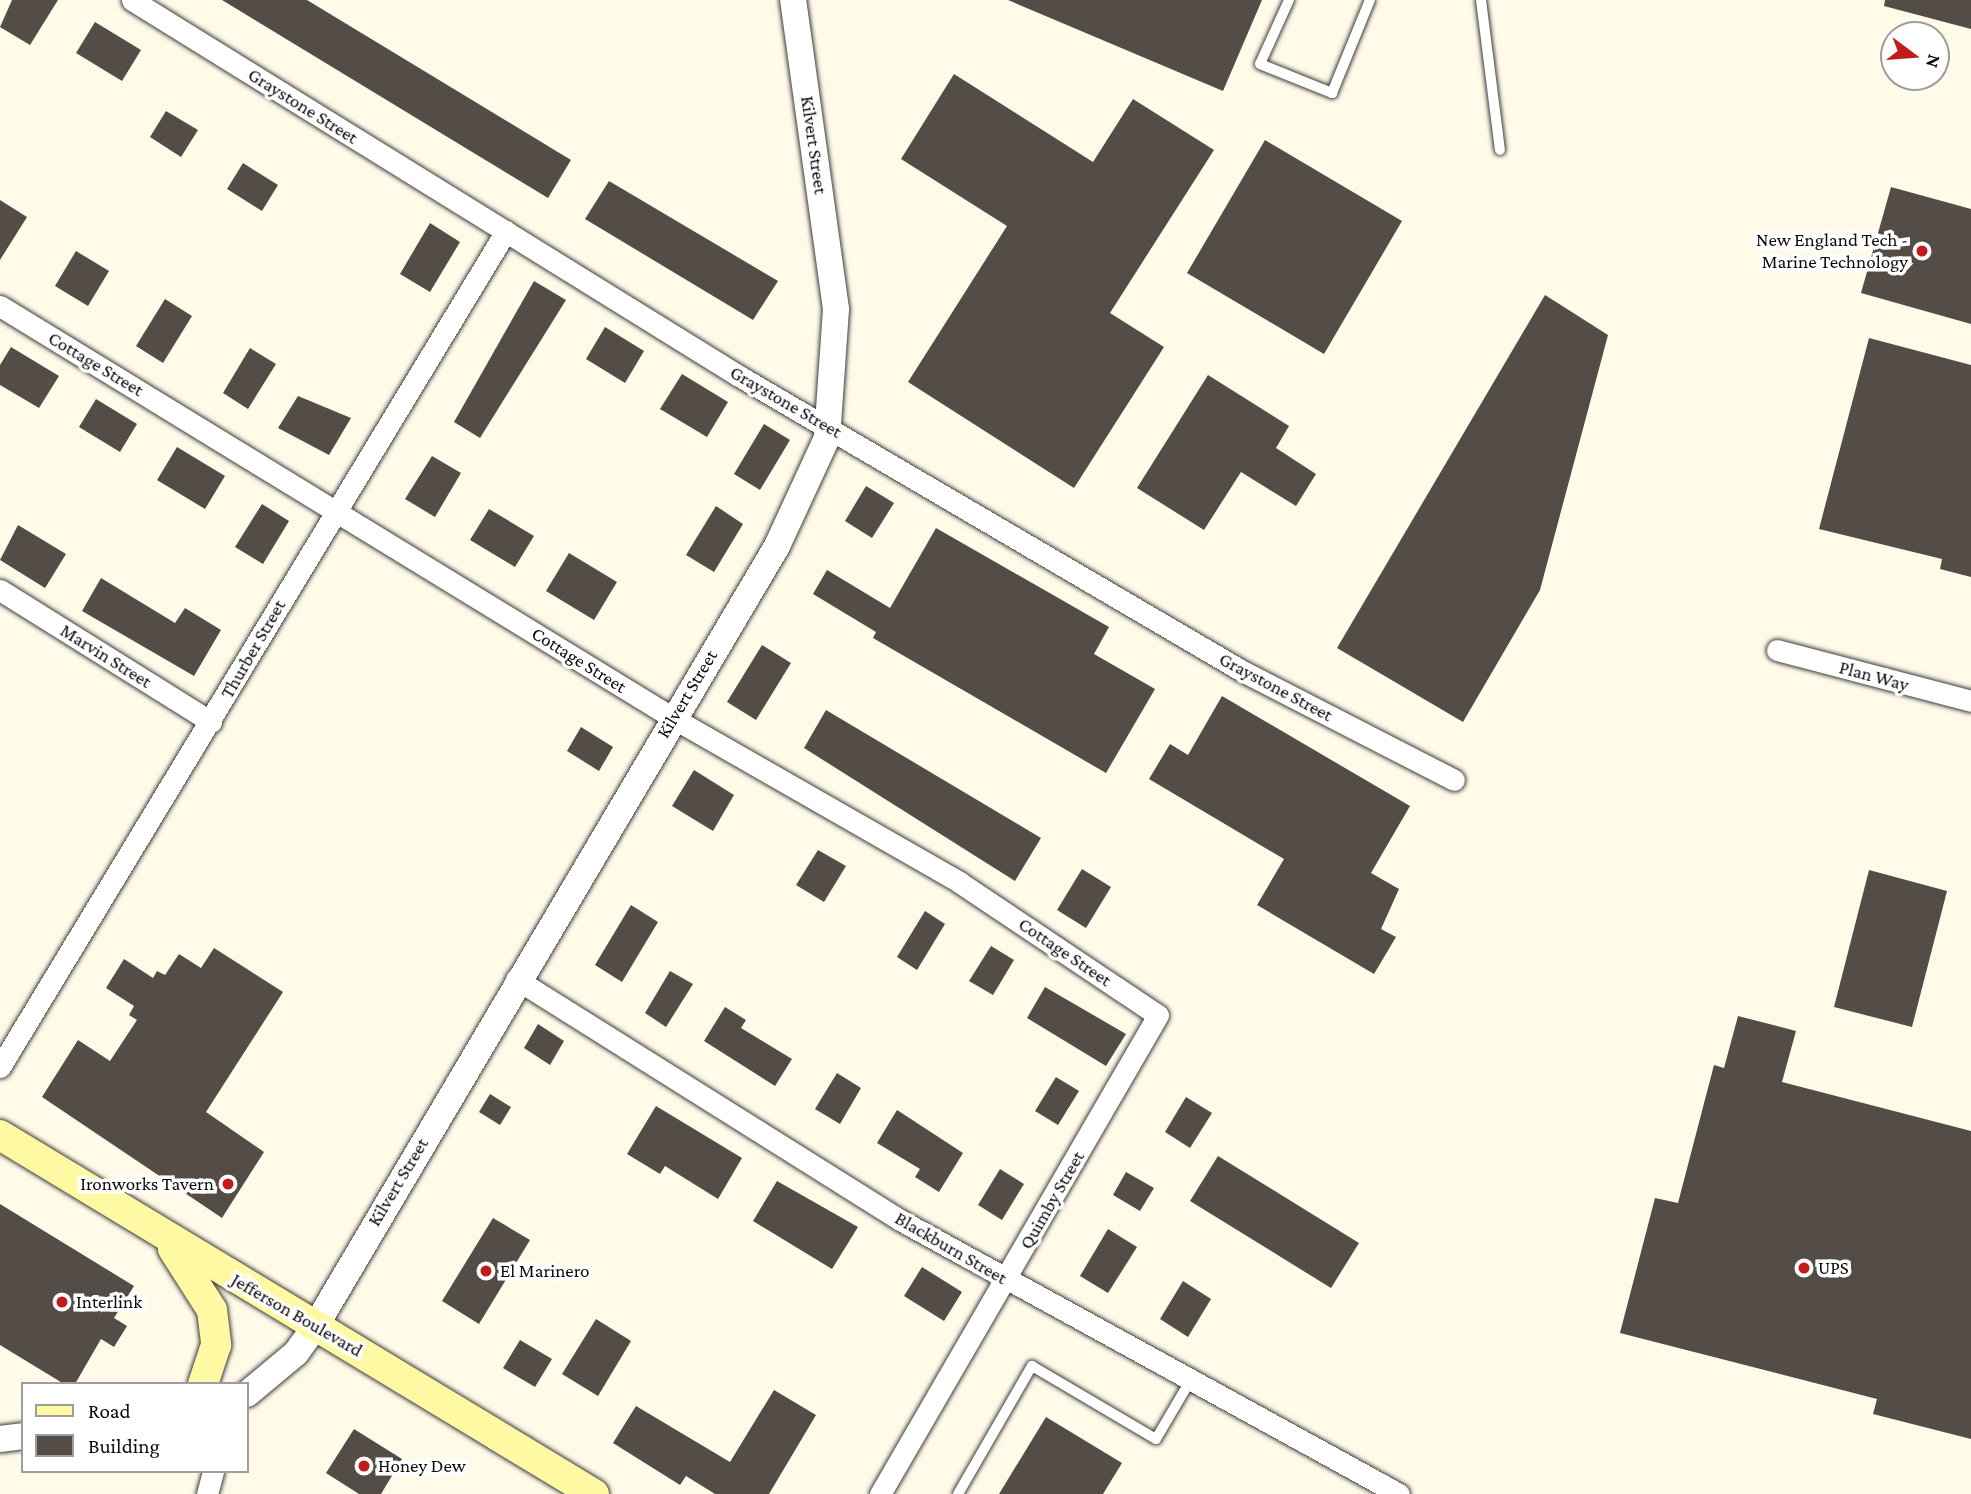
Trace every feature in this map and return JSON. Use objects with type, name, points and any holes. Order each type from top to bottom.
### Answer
[{"type":"main road","name":"Jefferson Boulevard","points":[[0,1135],[582,1491]]},
{"type":"main road","points":[[162,1235],[212,1310],[216,1345],[204,1382]]},
{"type":"street","name":"Graystone Street","points":[[132,0],[828,427],[1244,672],[1454,780]]},
{"type":"street","name":"Kilvert Street","points":[[248,1393],[296,1353],[315,1327],[516,979],[777,546],[828,427],[836,309],[793,0]]},
{"type":"street","name":"Thurber Street","points":[[0,1067],[211,722],[334,508],[506,231]]},
{"type":"street","name":"Cottage Street","points":[[0,306],[334,508],[673,718],[959,882],[1158,1014]]},
{"type":"street","name":"Marvin Street","points":[[0,590],[211,722]]},
{"type":"street","name":"Plan Way","points":[[1777,650],[1971,701]]},
{"type":"street","name":"Blackburn Street","points":[[516,979],[1006,1281],[1399,1494]]},
{"type":"street","name":"Quimby Street","points":[[880,1494],[1006,1281],[1158,1014]]},
{"type":"street","points":[[0,1439],[21,1436]]},
{"type":"street","points":[[207,1494],[212,1473]]},
{"type":"lane","points":[[1289,0],[1260,64],[1332,93],[1370,0]]},
{"type":"lane","points":[[1481,0],[1500,150]]},
{"type":"lane","points":[[958,1494],[1032,1366],[1156,1439],[1190,1381]]},
{"type":"building","points":[[12,0],[58,0],[30,45],[0,27]]},
{"type":"building","points":[[222,0],[307,0],[571,160],[548,198]]},
{"type":"building","points":[[1008,0],[1262,0],[1223,91]]},
{"type":"building","points":[[1885,0],[1971,0],[1971,29],[1950,23],[1950,21],[1884,6]]},
{"type":"building","points":[[95,22],[141,50],[122,81],[76,53]]},
{"type":"building","points":[[954,74],[1093,162],[1133,99],[1214,150],[1110,313],[1164,347],[1074,488],[908,382],[1007,226],[901,159]]},
{"type":"building","points":[[166,111],[198,130],[181,157],[150,137]]},
{"type":"building","points":[[1265,140],[1402,221],[1324,354],[1187,273]]},
{"type":"building","points":[[243,163],[278,185],[262,211],[227,189]]},
{"type":"building","points":[[609,181],[778,281],[753,320],[585,219]]},
{"type":"building","name":"New England Tech - Marine Technology","points":[[1891,187],[1971,209],[1971,324],[1861,293]]},
{"type":"building","points":[[0,200],[27,217],[0,260]]},
{"type":"building","points":[[430,223],[460,242],[430,292],[400,274]]},
{"type":"building","points":[[76,251],[109,271],[88,306],[55,286]]},
{"type":"building","points":[[534,281],[566,300],[480,438],[454,422]]},
{"type":"building","points":[[1545,295],[1608,335],[1540,590],[1463,722],[1337,648]]},
{"type":"building","points":[[165,299],[192,316],[163,363],[136,346]]},
{"type":"building","points":[[605,327],[644,351],[625,383],[586,359]]},
{"type":"building","points":[[1869,338],[1971,365],[1971,577],[1940,569],[1942,559],[1819,529]]},
{"type":"building","points":[[11,347],[59,376],[39,408],[0,385],[0,365]]},
{"type":"building","points":[[250,348],[276,364],[248,409],[223,393]]},
{"type":"building","points":[[682,374],[728,402],[707,437],[660,409]]},
{"type":"building","points":[[1208,375],[1289,426],[1276,448],[1316,474],[1296,506],[1241,472],[1204,530],[1137,488]]},
{"type":"building","points":[[298,396],[351,418],[329,455],[278,428]]},
{"type":"building","points":[[96,399],[137,424],[120,452],[79,427]]},
{"type":"building","points":[[764,424],[790,440],[760,490],[734,474]]},
{"type":"building","points":[[177,447],[225,476],[205,509],[157,480]]},
{"type":"building","points":[[432,456],[461,473],[435,517],[405,499]]},
{"type":"building","points":[[866,486],[894,503],[872,538],[845,521]]},
{"type":"building","points":[[262,504],[289,521],[263,564],[235,547]]},
{"type":"building","points":[[716,506],[743,524],[714,572],[686,555]]},
{"type":"building","points":[[489,509],[534,536],[515,567],[470,540]]},
{"type":"building","points":[[18,525],[66,554],[45,588],[0,560]]},
{"type":"building","points":[[936,528],[1109,627],[1094,654],[1155,689],[1106,773],[873,638],[876,632],[813,594],[827,570],[890,608]]},
{"type":"building","points":[[569,553],[617,582],[594,620],[546,591]]},
{"type":"building","points":[[101,578],[175,623],[185,608],[221,630],[194,676],[82,611]]},
{"type":"building","points":[[762,645],[791,663],[756,720],[727,702]]},
{"type":"building","points":[[1222,696],[1410,806],[1371,873],[1399,889],[1381,929],[1396,937],[1374,974],[1257,905],[1284,859],[1149,779],[1170,744],[1188,755]]},
{"type":"building","points":[[826,710],[1041,838],[1015,881],[804,748]]},
{"type":"building","points":[[581,727],[613,747],[599,771],[567,751]]},
{"type":"building","points":[[694,770],[734,795],[713,831],[672,806]]},
{"type":"building","points":[[818,850],[846,866],[824,902],[796,885]]},
{"type":"building","points":[[1082,869],[1111,887],[1086,928],[1057,910]]},
{"type":"building","points":[[1869,870],[1947,891],[1912,1027],[1834,1007]]},
{"type":"building","points":[[631,905],[658,922],[622,982],[595,965]]},
{"type":"building","points":[[925,911],[945,924],[917,970],[897,957]]},
{"type":"building","points":[[991,946],[1014,960],[993,995],[969,981]]},
{"type":"building","points":[[214,948],[283,992],[206,1112],[264,1152],[222,1218],[42,1097],[78,1040],[110,1061],[137,1020],[129,1015],[134,1006],[106,988],[124,959],[153,978],[157,971],[165,975],[179,954],[201,968]]},
{"type":"building","points":[[670,971],[693,984],[666,1027],[645,1013]]},
{"type":"building","points":[[1045,987],[1126,1034],[1106,1066],[1027,1018]]},
{"type":"building","points":[[725,1007],[746,1020],[741,1028],[792,1059],[775,1086],[704,1041]]},
{"type":"building","name":"UPS","points":[[1738,1016],[1796,1031],[1782,1082],[1971,1131],[1971,1439],[1873,1414],[1877,1399],[1620,1333],[1655,1198],[1678,1203],[1714,1065],[1724,1068]]},
{"type":"building","points":[[538,1024],[564,1041],[550,1065],[524,1048]]},
{"type":"building","points":[[837,1073],[861,1088],[840,1124],[815,1109]]},
{"type":"building","points":[[1056,1077],[1079,1091],[1058,1125],[1035,1111]]},
{"type":"building","points":[[490,1094],[511,1107],[500,1125],[479,1112]]},
{"type":"building","points":[[1186,1097],[1212,1113],[1190,1148],[1165,1132]]},
{"type":"building","points":[[656,1106],[742,1158],[718,1199],[665,1166],[660,1174],[627,1154]]},
{"type":"building","points":[[897,1110],[963,1153],[939,1192],[915,1177],[920,1169],[877,1143]]},
{"type":"building","points":[[1218,1156],[1359,1243],[1331,1288],[1190,1201]]},
{"type":"building","points":[[1000,1169],[1024,1184],[1002,1220],[978,1205]]},
{"type":"building","points":[[1126,1172],[1154,1188],[1140,1211],[1113,1195]]},
{"type":"building","points":[[777,1181],[858,1227],[832,1269],[753,1221]]},
{"type":"building","name":"Interlink","points":[[0,1204],[134,1286],[114,1318],[127,1326],[114,1347],[101,1339],[76,1382],[61,1382],[0,1345]]},
{"type":"building","name":"El Marinero","points":[[493,1218],[530,1240],[479,1324],[442,1301]]},
{"type":"building","points":[[1108,1229],[1137,1247],[1108,1293],[1080,1276]]},
{"type":"building","points":[[922,1267],[962,1292],[944,1321],[904,1296]]},
{"type":"building","points":[[1183,1281],[1211,1299],[1188,1337],[1160,1319]]},
{"type":"building","points":[[596,1319],[631,1341],[598,1396],[562,1374]]},
{"type":"building","points":[[520,1340],[552,1359],[535,1387],[503,1368]]},
{"type":"building","points":[[774,1390],[816,1415],[769,1494],[715,1494],[686,1476],[680,1485],[613,1443],[636,1406],[730,1462]]},
{"type":"building","points":[[1046,1417],[1122,1463],[1103,1494],[999,1494]]},
{"type":"building","name":"Honey Dew","points":[[354,1429],[402,1459],[381,1494],[359,1494],[326,1473]]},
{"type":"place","name":"New England Tech - Marine Technology","points":[[1922,251]]},
{"type":"place","name":"Ironworks Tavern","points":[[228,1184]]},
{"type":"place","name":"UPS","points":[[1804,1268]]},
{"type":"place","name":"El Marinero","points":[[486,1271]]},
{"type":"place","name":"Interlink","points":[[62,1302]]},
{"type":"place","name":"Honey Dew","points":[[364,1466]]}]
